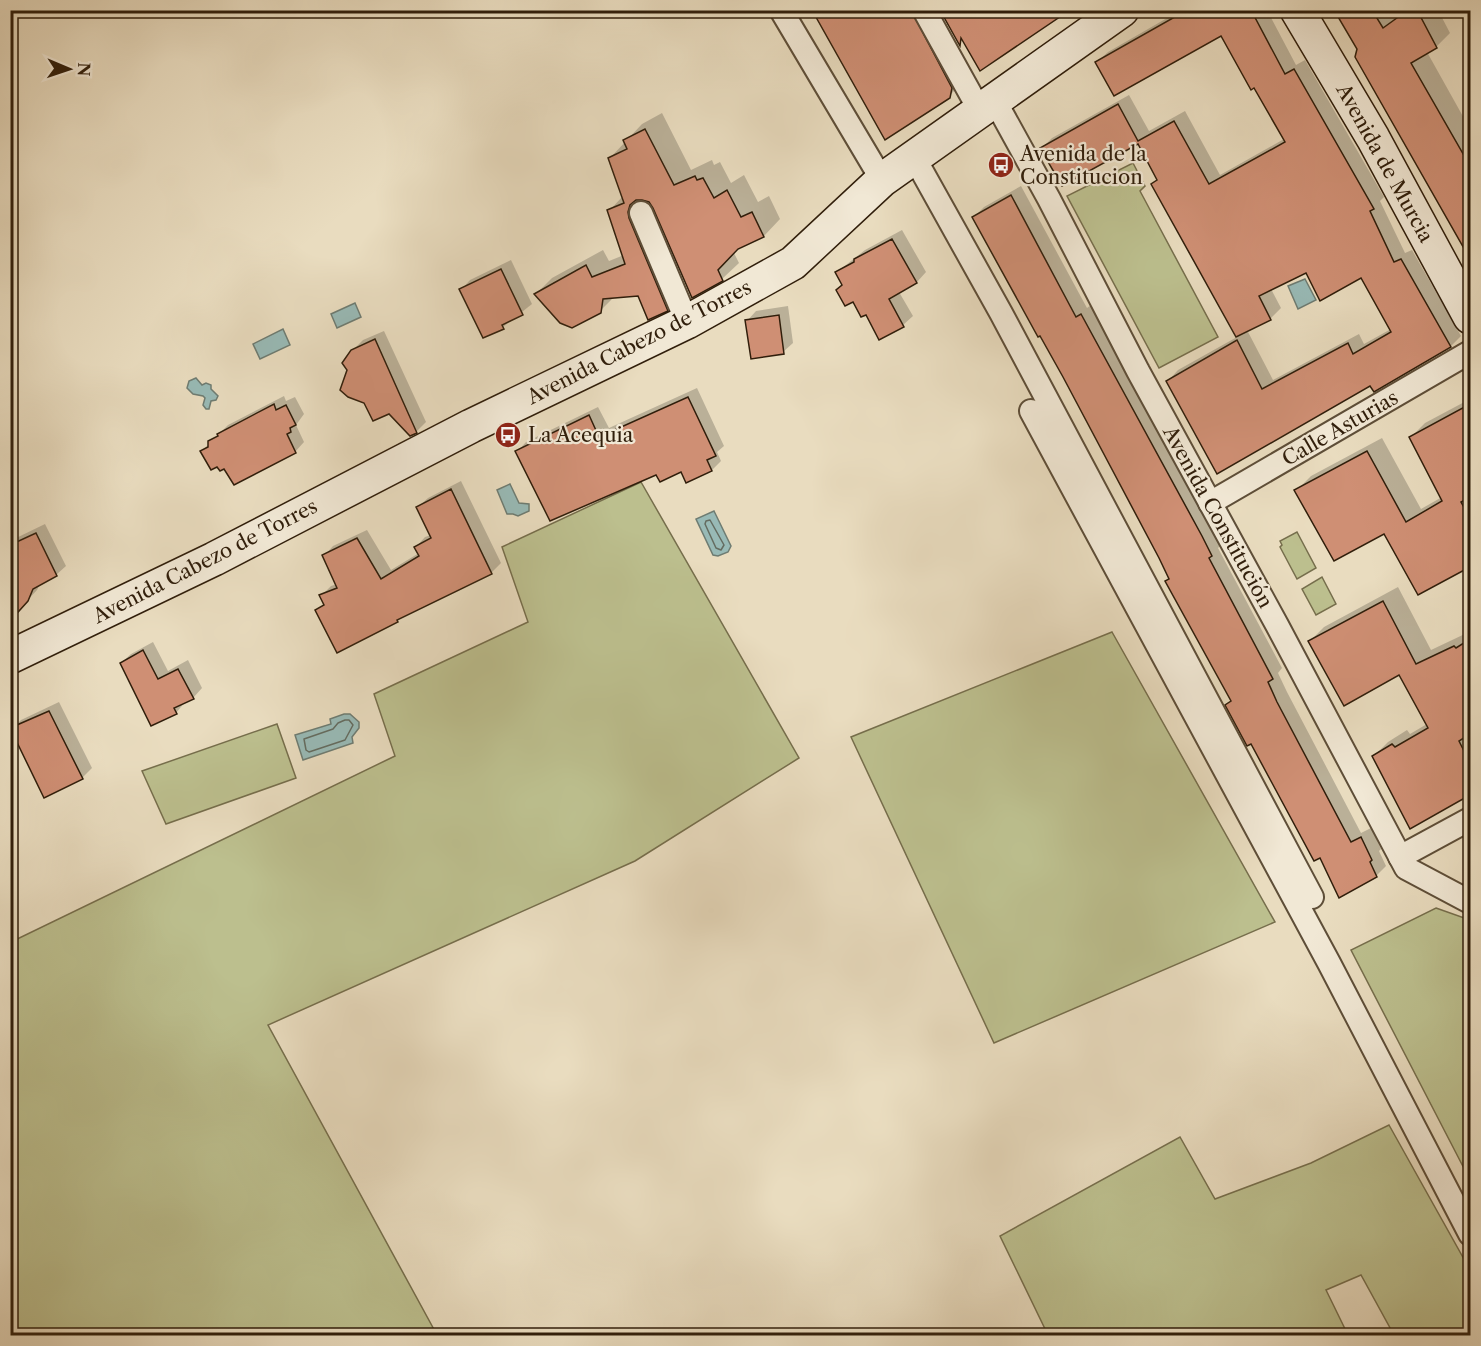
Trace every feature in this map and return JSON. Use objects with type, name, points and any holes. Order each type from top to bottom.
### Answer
[{"type":"street","points":[[781,10],[882,180]]},
{"type":"street","name":"Avenida Constitución","points":[[924,10],[987,106],[1277,625],[1406,868],[1470,903]]},
{"type":"street","name":"Avenida Cabezo de Torres","points":[[10,657],[214,559],[471,426],[687,322],[793,263],[882,180],[1122,10]]},
{"type":"street","name":"Avenida de Murcia","points":[[1297,10],[1373,138],[1470,317]]},
{"type":"street","points":[[914,157],[1029,364],[1312,897]]},
{"type":"street","points":[[641,213],[687,322]]},
{"type":"street","name":"Calle Asturias","points":[[1210,504],[1470,352]]},
{"type":"street","points":[[1031,411],[1329,963],[1470,1234]]},
{"type":"street","points":[[1400,857],[1470,819]]},
{"type":"green space","points":[[1133,163],[1145,186],[1140,191],[1218,337],[1159,368],[1067,196]]},
{"type":"green space","points":[[641,482],[799,758],[635,861],[268,1025],[437,1335],[11,1336],[11,942],[395,756],[374,694],[528,622],[502,547]]},
{"type":"green space","points":[[1297,532],[1316,568],[1297,579],[1280,547],[1282,545],[1280,541]]},
{"type":"green space","points":[[1322,577],[1336,604],[1316,615],[1302,589]]},
{"type":"green space","points":[[1112,632],[1275,922],[994,1043],[851,737]]},
{"type":"green space","points":[[277,724],[296,778],[166,824],[142,771]]},
{"type":"green space","points":[[1436,908],[1470,920],[1470,1180],[1351,950]]},
{"type":"green space","points":[[1389,1125],[1470,1270],[1470,1335],[1394,1335],[1361,1275],[1326,1290],[1348,1335],[1048,1335],[1000,1236],[1180,1137],[1215,1199],[1311,1163]]},
{"type":"water","points":[[1305,279],[1316,300],[1298,309],[1288,286]]},
{"type":"water","points":[[355,303],[361,317],[337,328],[331,314]]},
{"type":"water","points":[[283,329],[290,345],[260,359],[253,344]]},
{"type":"water","points":[[196,378],[202,385],[206,383],[211,385],[211,389],[218,396],[216,400],[211,401],[209,409],[203,405],[205,398],[203,396],[193,394],[187,388],[189,381]]},
{"type":"water","points":[[510,484],[519,503],[529,504],[529,511],[518,516],[507,514],[497,490]]},
{"type":"water","points":[[714,511],[731,546],[728,552],[718,556],[713,555],[696,519]]},
{"type":"water","points":[[350,714],[359,722],[359,728],[352,737],[353,743],[303,760],[295,735],[331,724],[330,719]]},
{"type":"building","points":[[812,10],[911,10],[952,88],[950,98],[885,140]]},
{"type":"building","points":[[940,10],[1070,10],[980,71],[961,38],[960,46]]},
{"type":"building","points":[[1187,10],[1251,10],[1285,74],[1294,69],[1374,209],[1370,211],[1394,262],[1401,259],[1451,347],[1374,392],[1370,386],[1217,474],[1166,381],[1237,340],[1262,389],[1348,343],[1353,354],[1391,332],[1361,278],[1320,301],[1306,273],[1259,296],[1271,320],[1236,337],[1151,184],[1157,180],[1138,144],[1062,186],[1040,148],[1118,104],[1138,141],[1174,121],[1209,184],[1285,142],[1254,88],[1251,90],[1221,36],[1114,96],[1095,62]]},
{"type":"building","points":[[1334,10],[1372,10],[1383,28],[1408,10],[1417,10],[1437,48],[1411,63],[1470,166],[1470,259],[1355,57],[1357,49]]},
{"type":"building","points":[[645,129],[674,185],[695,176],[697,180],[703,178],[714,198],[727,190],[741,217],[752,212],[764,237],[738,249],[718,270],[723,281],[692,298],[653,208],[649,202],[636,200],[630,205],[629,218],[668,311],[648,320],[638,296],[603,299],[601,313],[572,328],[560,323],[534,294],[586,265],[592,277],[625,264],[607,210],[624,203],[608,158],[627,149],[623,140]]},
{"type":"building","points":[[1011,195],[1076,317],[1081,314],[1202,536],[1212,556],[1209,558],[1273,679],[1268,682],[1277,702],[1351,842],[1361,837],[1372,860],[1370,862],[1377,877],[1339,898],[1320,858],[1314,861],[1251,744],[1247,746],[1225,705],[1231,701],[1165,581],[1169,579],[1159,558],[1063,377],[1040,336],[1038,337],[972,217]]},
{"type":"building","points":[[892,239],[917,283],[889,299],[904,327],[879,340],[866,315],[861,317],[853,302],[845,306],[836,290],[842,285],[835,272]]},
{"type":"building","points":[[501,269],[523,315],[502,325],[504,329],[483,338],[459,289]]},
{"type":"building","points":[[779,315],[784,354],[751,359],[745,320]]},
{"type":"building","points":[[375,339],[417,433],[410,436],[389,414],[373,421],[364,403],[348,397],[340,390],[347,370],[342,363],[351,350]]},
{"type":"building","points":[[688,397],[716,456],[707,460],[712,471],[686,483],[681,472],[660,482],[656,475],[550,521],[515,451],[589,415],[599,437]]},
{"type":"building","points":[[274,404],[276,410],[286,405],[296,425],[290,428],[291,432],[287,434],[296,453],[234,485],[224,469],[220,471],[217,467],[211,470],[200,451],[208,447],[208,441]]},
{"type":"building","points":[[1470,404],[1470,497],[1461,502],[1470,518],[1470,567],[1418,595],[1384,534],[1334,561],[1294,490],[1367,451],[1406,522],[1442,501],[1409,437]]},
{"type":"building","points":[[451,489],[492,574],[397,620],[398,622],[337,653],[315,610],[324,605],[319,595],[337,588],[322,555],[357,538],[381,579],[419,556],[414,547],[431,538],[416,507]]},
{"type":"building","points":[[36,533],[57,576],[33,589],[28,601],[10,621],[10,545]]},
{"type":"building","points":[[1383,601],[1416,664],[1454,646],[1456,648],[1470,639],[1470,734],[1459,741],[1470,763],[1470,795],[1410,829],[1372,756],[1392,744],[1395,747],[1428,728],[1399,675],[1344,706],[1308,641]]},
{"type":"building","points":[[143,650],[158,679],[178,669],[194,699],[174,708],[177,714],[151,726],[120,663]]},
{"type":"building","points":[[49,711],[83,779],[44,798],[10,728]]},
{"type":"place","name":"Avenida de la Constitucion","points":[[1001,165]]},
{"type":"place","name":"La Acequia","points":[[508,435]]}]
